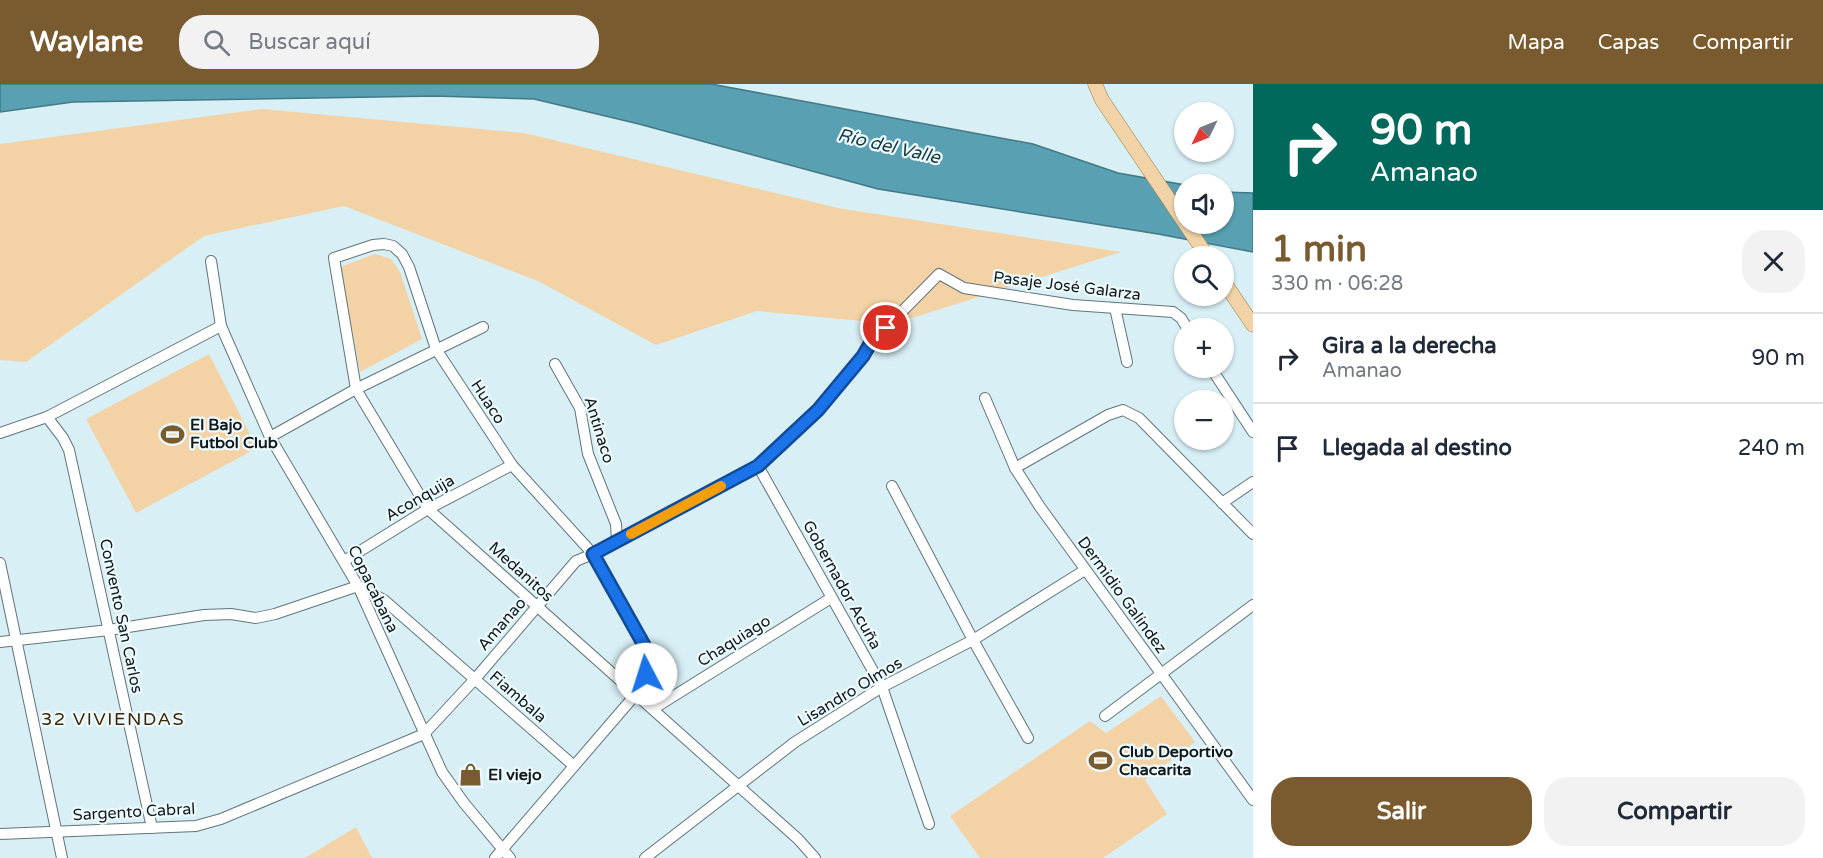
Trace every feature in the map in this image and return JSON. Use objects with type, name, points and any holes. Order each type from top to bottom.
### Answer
[{"type":"main road","points":[[1086,84],[1102,100],[1200,246]]},
{"type":"main road","points":[[1095,84],[1102,100]]},
{"type":"main road","points":[[1234,297],[1253,325]]},
{"type":"street","name":"Medanitos","points":[[393,246],[373,245],[334,258],[356,388],[428,509],[798,839],[815,858]]},
{"type":"street","name":"Huaco","points":[[393,246],[402,254],[410,267],[436,349],[512,465],[593,554]]},
{"type":"street","name":"Copacabana","points":[[211,261],[221,326],[270,437],[358,586],[442,772],[502,855]]},
{"type":"street","name":"Pasaje José Galarza","points":[[939,274],[964,288],[1073,305],[1173,312],[1181,318]]},
{"type":"street","name":"Amanao","points":[[424,735],[576,561],[758,466],[818,410],[863,356],[870,344],[939,274]]},
{"type":"street","points":[[1115,308],[1127,362]]},
{"type":"street","points":[[0,433],[47,417],[221,326]]},
{"type":"street","points":[[270,437],[356,388],[483,327]]},
{"type":"street","name":"Antinaco","points":[[555,364],[580,408],[588,454],[616,524],[617,541]]},
{"type":"street","points":[[1218,378],[1253,432]]},
{"type":"street","name":"Dermidio Galíndez","points":[[985,398],[1015,468],[1085,570],[1253,800]]},
{"type":"street","points":[[1015,468],[1108,415],[1123,410],[1139,418],[1253,534]]},
{"type":"street","name":"Convento San Carlos","points":[[47,417],[69,450],[152,828]]},
{"type":"street","name":"Aconquija","points":[[344,561],[428,509],[512,465]]},
{"type":"street","name":"Gobernador Acuña","points":[[758,466],[882,687],[929,824]]},
{"type":"street","points":[[1222,503],[1253,482]]},
{"type":"street","points":[[892,486],[973,640],[1028,738]]},
{"type":"street","points":[[502,855],[573,765],[636,694],[646,674],[648,662],[644,645],[593,554]]},
{"type":"street","points":[[0,563],[62,858]]},
{"type":"street","name":"Lisandro Olmos","points":[[645,858],[795,742],[882,687],[973,640],[1085,570]]},
{"type":"street","points":[[0,642],[109,630],[204,615],[231,614],[256,618],[275,614],[358,586]]},
{"type":"street","name":"Fiambala","points":[[358,586],[384,600],[573,765]]},
{"type":"street","name":"Chaquiago","points":[[653,710],[831,598]]},
{"type":"street","points":[[1105,716],[1253,605]]},
{"type":"street","name":"Sargento Cabral","points":[[0,834],[196,826],[221,819],[424,735]]},
{"type":"shaded area","points":[[262,109],[524,133],[838,208],[1121,252],[893,324],[757,311],[656,345],[538,281],[344,206],[204,236],[26,362],[0,360],[0,144]]},
{"type":"shaded area","points":[[375,254],[391,259],[400,272],[422,339],[360,372],[340,267]]},
{"type":"shaded area","name":"El Bajo Futbol Club","points":[[209,354],[257,448],[136,513],[86,419]]},
{"type":"shaded area","name":"Club Deportivo Chacarita","points":[[1161,696],[1195,742],[1145,780],[1167,814],[1103,858],[980,858],[950,816],[1090,721],[1106,733]]},
{"type":"shaded area","points":[[356,827],[372,858],[305,858]]},
{"type":"water","name":"Río del Valle","points":[[0,84],[711,84],[1033,144],[1118,173],[1174,183],[1174,234],[1234,234],[1234,192],[1253,193],[1253,252],[1234,248],[1234,246],[1221,246],[878,189],[639,124],[534,99],[436,96],[73,102],[0,112]]},
{"type":"slow traffic","points":[[631,534],[721,486]]},
{"type":"place","name":"El Bajo Futbol Club","points":[[172,434]]},
{"type":"place","name":"Club Deportivo Chacarita","points":[[1101,761]]},
{"type":"place","name":"El viejo","points":[[470,775]]},
{"type":"district","name":"32 VIVIENDAS","points":[[113,719]]},
{"type":"route","points":[[646,674],[648,662],[644,645],[593,554],[758,466],[818,410],[863,356],[870,344],[886,328]]}]
